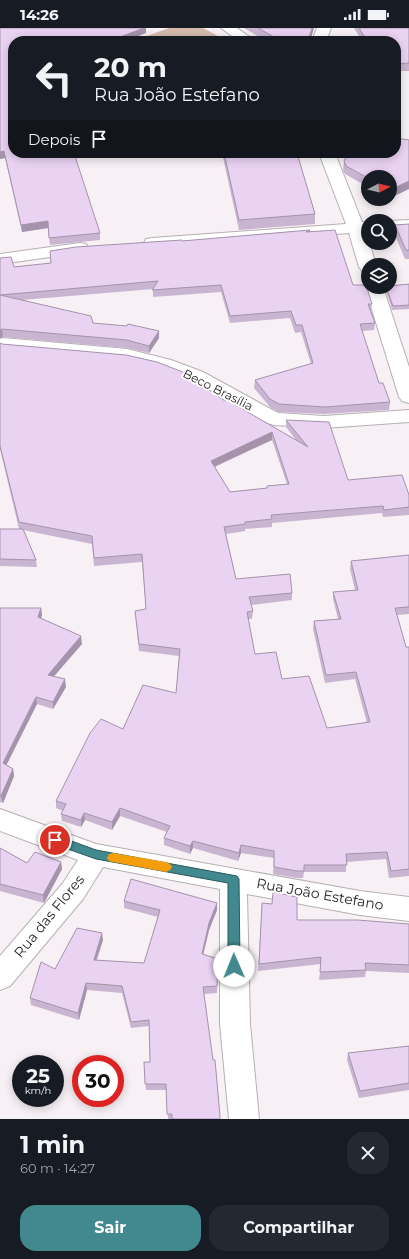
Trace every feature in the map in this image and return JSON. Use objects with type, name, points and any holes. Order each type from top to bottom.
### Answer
[{"type":"street","points":[[228,28],[240,36]]},
{"type":"street","points":[[329,158],[361,226]]},
{"type":"street","points":[[397,226],[409,225]]},
{"type":"street","points":[[138,244],[361,228]]},
{"type":"street","points":[[0,258],[92,247]]},
{"type":"street","points":[[376,294],[409,397]]},
{"type":"street","name":"Beco Brasília","points":[[4,344],[127,355],[164,364],[196,376],[274,419],[324,422],[409,416]]},
{"type":"street","name":"Rua João Estefano","points":[[0,820],[96,855],[360,903],[409,909]]},
{"type":"street","name":"Rua das Flores","points":[[0,977],[73,891],[96,855]]},
{"type":"street","points":[[233,879],[235,1024],[244,1119]]},
{"type":"shaded area","points":[[169,28],[203,28],[218,36],[147,36]]},
{"type":"building","points":[[0,28],[144,28],[122,36],[8,36],[8,158],[76,158],[100,233],[49,238],[48,221],[21,225],[4,151],[0,152]]},
{"type":"building","points":[[258,28],[312,28],[310,36],[272,36]]},
{"type":"building","points":[[359,28],[409,28],[409,63],[401,64],[401,36],[364,36]]},
{"type":"building","points":[[401,139],[409,140],[409,181],[397,187],[397,170],[361,170],[361,174],[346,166],[344,161],[346,158],[401,158]]},
{"type":"building","points":[[225,158],[298,158],[315,214],[239,220]]},
{"type":"building","points":[[409,224],[409,250],[406,250],[397,230],[397,225]]},
{"type":"building","points":[[310,230],[306,232],[335,230],[353,285],[361,285],[361,294],[369,294],[372,304],[368,304],[375,323],[360,324],[379,383],[383,383],[390,402],[325,407],[279,404],[270,399],[255,380],[313,363],[302,325],[296,325],[291,311],[230,316],[221,285],[152,290],[158,281],[0,295],[0,258],[11,257],[14,267],[51,263],[50,251],[76,247],[182,241]]},
{"type":"building","points":[[409,284],[409,305],[393,306],[389,294],[397,294],[397,285]]},
{"type":"building","points":[[0,295],[91,316],[93,323],[127,326],[128,324],[159,331],[149,346],[127,340],[0,330]]},
{"type":"building","points":[[0,343],[126,355],[157,362],[188,374],[225,401],[227,400],[308,447],[286,420],[329,422],[348,480],[402,475],[409,495],[409,507],[384,510],[383,506],[271,515],[272,519],[245,522],[245,524],[224,527],[236,579],[290,574],[292,593],[249,597],[253,611],[247,612],[255,654],[276,652],[282,679],[309,676],[327,728],[370,722],[356,672],[326,675],[314,621],[341,619],[333,592],[358,590],[351,561],[409,555],[409,607],[395,608],[406,647],[409,647],[409,869],[391,871],[387,852],[346,854],[347,865],[304,865],[304,871],[297,871],[274,867],[274,851],[241,845],[239,853],[193,841],[190,846],[164,838],[170,826],[120,808],[112,822],[84,813],[81,820],[61,814],[66,804],[56,801],[90,733],[101,719],[123,729],[143,685],[176,693],[180,649],[139,644],[135,611],[146,609],[142,554],[94,558],[92,536],[19,522],[0,446]],"holes":[[[272,432],[289,484],[230,492],[211,461]]]},
{"type":"building","points":[[0,529],[23,529],[36,560],[0,559]]},
{"type":"building","points":[[0,608],[41,608],[38,617],[81,636],[48,675],[65,679],[53,702],[36,697],[3,763],[13,769],[1,796],[0,796]]},
{"type":"building","points":[[0,848],[27,863],[35,852],[61,862],[43,895],[0,884]]},
{"type":"building","points":[[131,879],[217,903],[209,923],[202,954],[218,959],[217,986],[203,987],[213,1060],[215,1060],[220,1119],[172,1119],[172,1114],[167,1114],[166,1084],[145,1084],[144,1062],[150,1062],[149,1020],[131,1022],[122,986],[86,983],[78,1013],[30,998],[41,962],[55,969],[77,928],[102,933],[94,960],[144,963],[160,910],[124,901]]},
{"type":"building","points":[[273,892],[297,897],[297,920],[357,920],[409,924],[409,965],[365,963],[366,970],[320,972],[321,957],[259,964],[262,903],[272,904]]},
{"type":"building","points":[[409,1046],[409,1083],[360,1091],[348,1053]]},
{"type":"slow traffic","points":[[113,858],[166,867]]},
{"type":"route","points":[[55,840],[96,855],[233,879],[234,966]]}]
